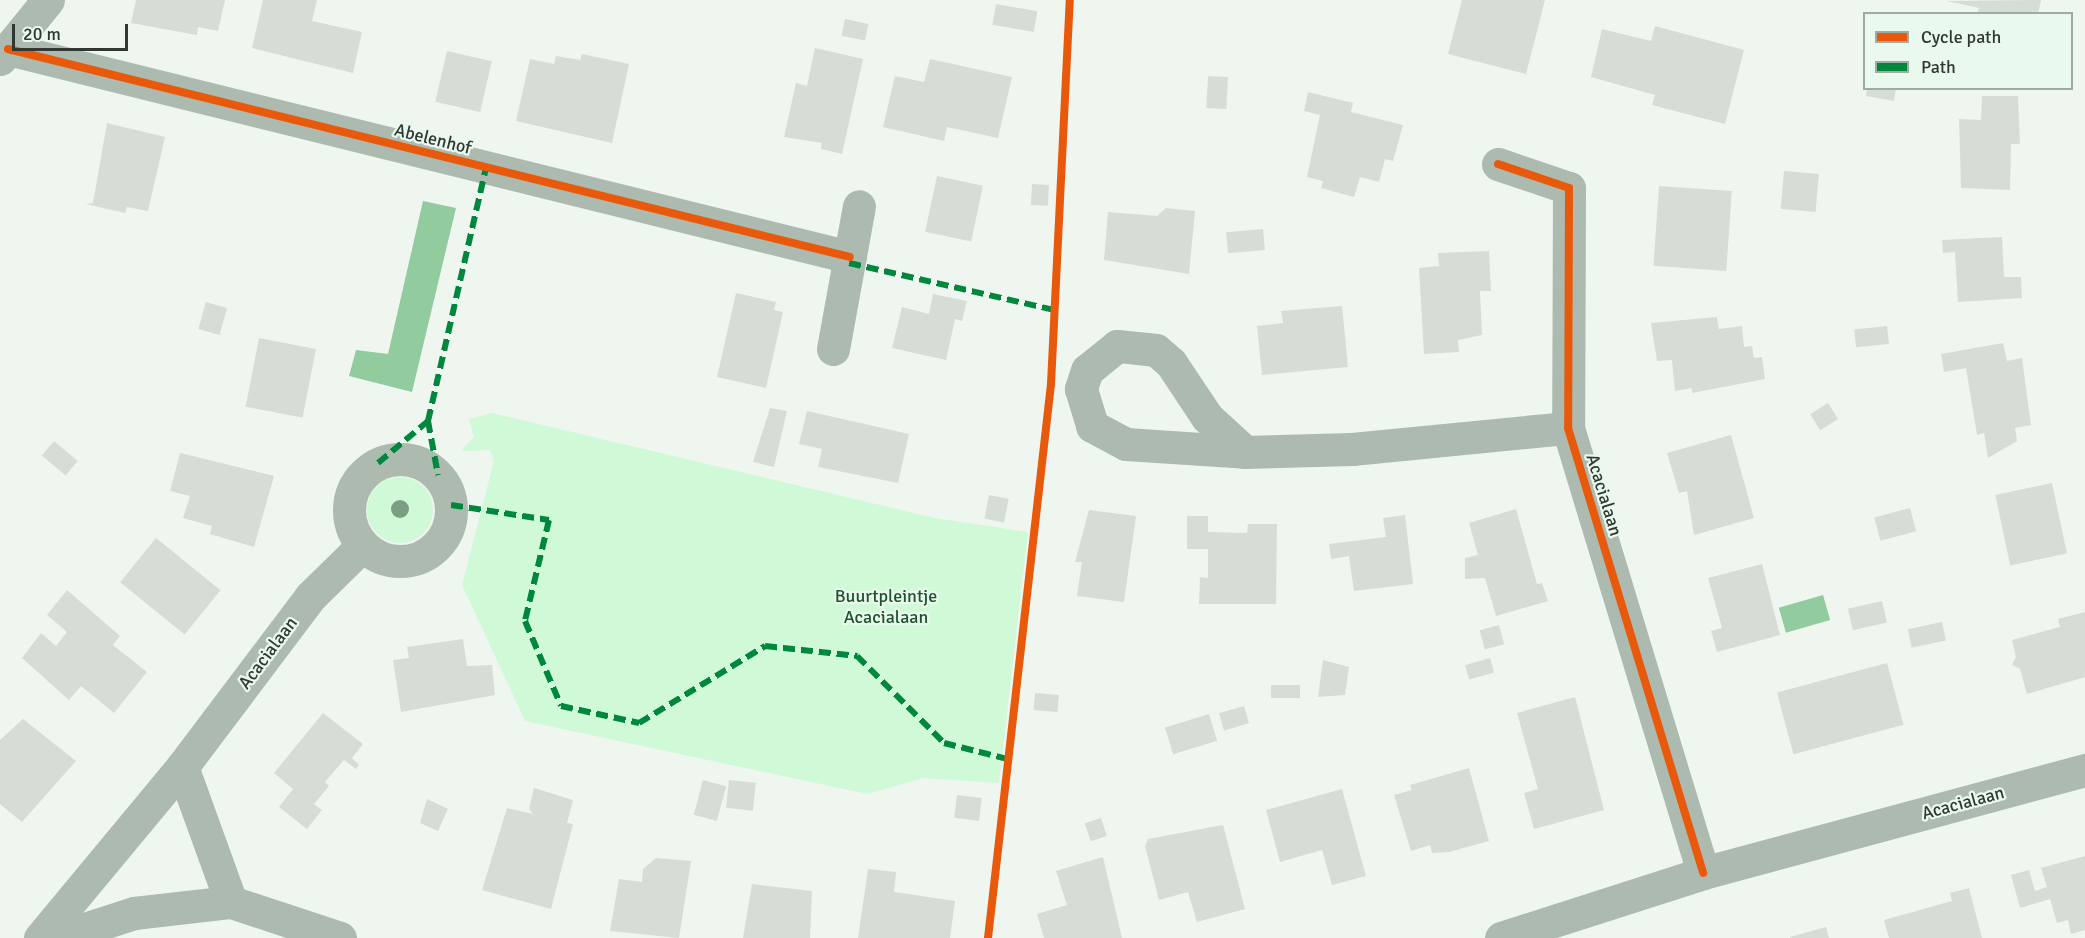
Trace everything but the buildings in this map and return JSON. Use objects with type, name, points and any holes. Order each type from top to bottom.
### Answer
[{"type":"street","points":[[4,54],[48,0]]},
{"type":"street","name":"Abelenhof","points":[[4,54],[850,257]]},
{"type":"street","name":"Acacialaan","points":[[1498,164],[1569,188],[1568,428],[1703,873]]},
{"type":"street","points":[[833,349],[859,206]]},
{"type":"street","points":[[1245,452],[1207,417],[1171,363],[1155,350],[1117,346],[1087,370],[1083,408],[1107,439],[1245,452],[1352,449],[1568,428]]},
{"type":"street","name":"Acacialaan","points":[[40,938],[182,767],[311,596],[362,546]]},
{"type":"street","points":[[182,767],[231,902]]},
{"type":"street","name":"Acacialaan","points":[[1501,938],[1703,873],[2085,770]]},
{"type":"street","points":[[57,938],[134,913],[231,902],[340,938]]},
{"type":"green space","name":"Buurtpleintje Acacialaan","points":[[492,413],[935,518],[1028,532],[999,783],[924,778],[867,794],[525,721],[462,585],[494,461],[490,450],[461,451],[474,437],[469,419]]},
{"type":"green space","points":[[393,477],[407,477],[419,482],[428,491],[433,510],[431,523],[424,534],[407,543],[393,543],[381,538],[372,529],[367,517],[367,503],[372,491],[381,482]]},
{"type":"shaded area","points":[[423,201],[456,208],[412,392],[349,376],[356,350],[388,354]]},
{"type":"shaded area","points":[[1823,595],[1830,620],[1786,633],[1779,608]]},
{"type":"marked path","points":[[378,463],[428,421],[486,167]]},
{"type":"marked path","points":[[849,263],[1054,310]]},
{"type":"marked path","points":[[428,421],[438,475]]},
{"type":"marked path","points":[[451,505],[549,520],[525,621],[561,706],[639,723],[765,646],[857,656],[944,743],[1011,760]]},
{"type":"cycle path","points":[[988,938],[1051,384],[1070,0]]},
{"type":"cycle path","points":[[8,49],[850,257]]},
{"type":"cycle path","points":[[1498,164],[1569,188],[1568,428],[1703,873]]}]
